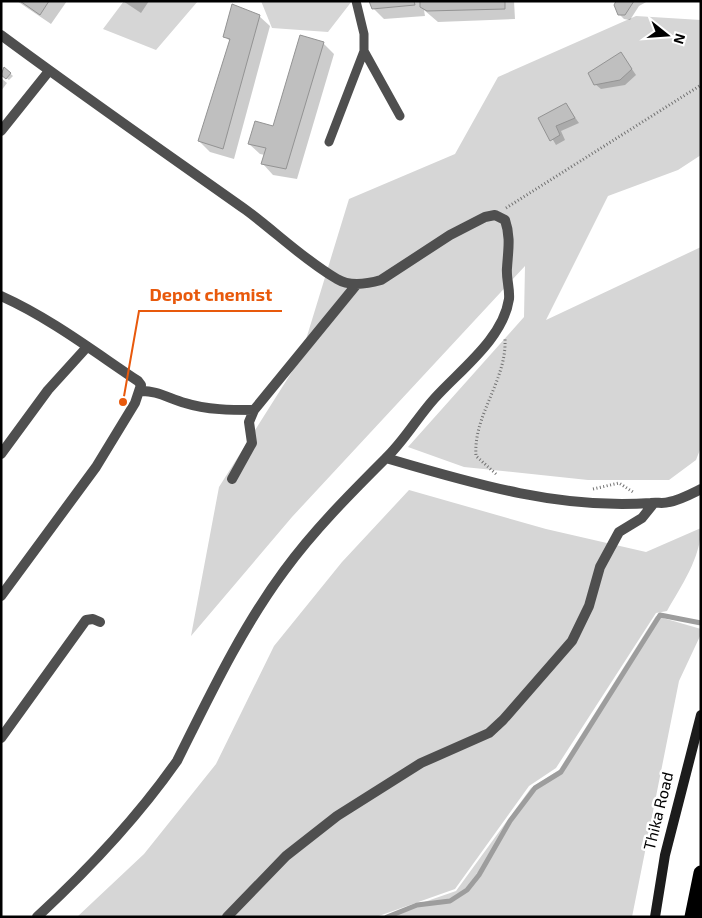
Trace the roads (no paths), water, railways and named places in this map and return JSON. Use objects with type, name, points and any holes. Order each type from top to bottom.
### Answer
[{"type":"highway","points":[[692,917],[701,873]]},
{"type":"main road","name":"Thika Road","points":[[655,917],[665,855],[701,715]]},
{"type":"street","points":[[1,35],[337,279],[348,284],[368,284],[381,280],[450,235],[485,217],[495,215],[505,220],[510,243],[507,273],[509,299],[501,322],[490,339],[430,404],[397,447],[348,495],[284,572],[242,637],[177,760],[165,778],[115,838],[37,917]]},
{"type":"street","points":[[1,131],[49,70]]},
{"type":"street","points":[[232,479],[252,443],[249,422],[254,410],[357,284]]},
{"type":"street","points":[[1,296],[27,308],[138,381],[141,385],[140,391],[96,467],[1,596]]},
{"type":"street","points":[[1,454],[54,383],[86,347]]},
{"type":"street","points":[[140,391],[152,391],[186,404],[214,408],[254,410]]},
{"type":"street","points":[[386,458],[523,494],[576,503],[610,505],[671,502],[701,489]]},
{"type":"street","points":[[227,917],[286,856],[337,816],[422,763],[489,733],[504,720],[572,640],[589,606],[600,567],[619,532],[642,518],[654,503]]},
{"type":"street","points":[[1,738],[86,620],[93,619],[100,622]]},
{"type":"lane","points":[[329,142],[364,51],[364,34],[356,1]]},
{"type":"lane","points":[[364,51],[400,116]]},
{"type":"waterway","points":[[387,917],[417,905],[450,901],[467,890],[479,875],[510,821],[535,788],[561,772],[660,615],[701,623]]},
{"type":"place","name":"Depot chemist","points":[[123,402]]}]
